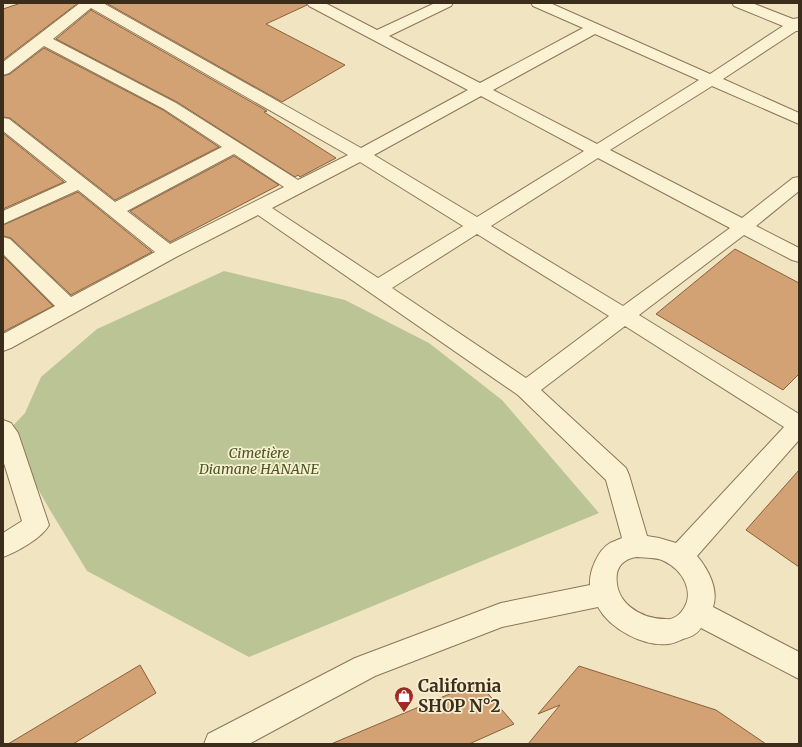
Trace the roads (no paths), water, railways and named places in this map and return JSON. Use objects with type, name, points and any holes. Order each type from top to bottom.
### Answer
[{"type":"street","points":[[3,70],[89,3]]},
{"type":"street","points":[[93,3],[361,156],[478,225],[799,425],[680,557]]},
{"type":"street","points":[[314,3],[799,256]]},
{"type":"street","points":[[377,36],[446,3]]},
{"type":"street","points":[[538,3],[799,119]]},
{"type":"street","points":[[739,3],[797,24]]},
{"type":"street","points":[[379,287],[712,80],[797,24]]},
{"type":"street","points":[[3,343],[297,187],[361,156],[594,28]]},
{"type":"street","points":[[42,40],[170,106],[297,187]]},
{"type":"street","points":[[3,123],[169,254]]},
{"type":"street","points":[[114,210],[234,147]]},
{"type":"street","points":[[526,389],[623,315],[743,227],[799,182]]},
{"type":"street","points":[[3,218],[79,183]]},
{"type":"street","points":[[259,207],[379,287],[526,389],[617,475],[637,546]]},
{"type":"street","points":[[3,243],[69,308]]},
{"type":"street","points":[[3,429],[6,433],[36,525],[3,546]]},
{"type":"street","points":[[637,546],[659,547],[680,557],[693,569],[700,584],[702,599],[698,613],[687,625],[669,632],[649,631],[630,623],[614,610],[605,594],[602,577],[608,562],[620,551],[637,546]]},
{"type":"street","points":[[219,744],[365,667],[501,615],[605,594]]},
{"type":"street","points":[[698,613],[799,666]]},
{"type":"place","name":"California SHOP N°2","points":[[404,713]]},
{"type":"park label","name":"Cimetière Diamane HANANE","points":[[259,462]]}]
